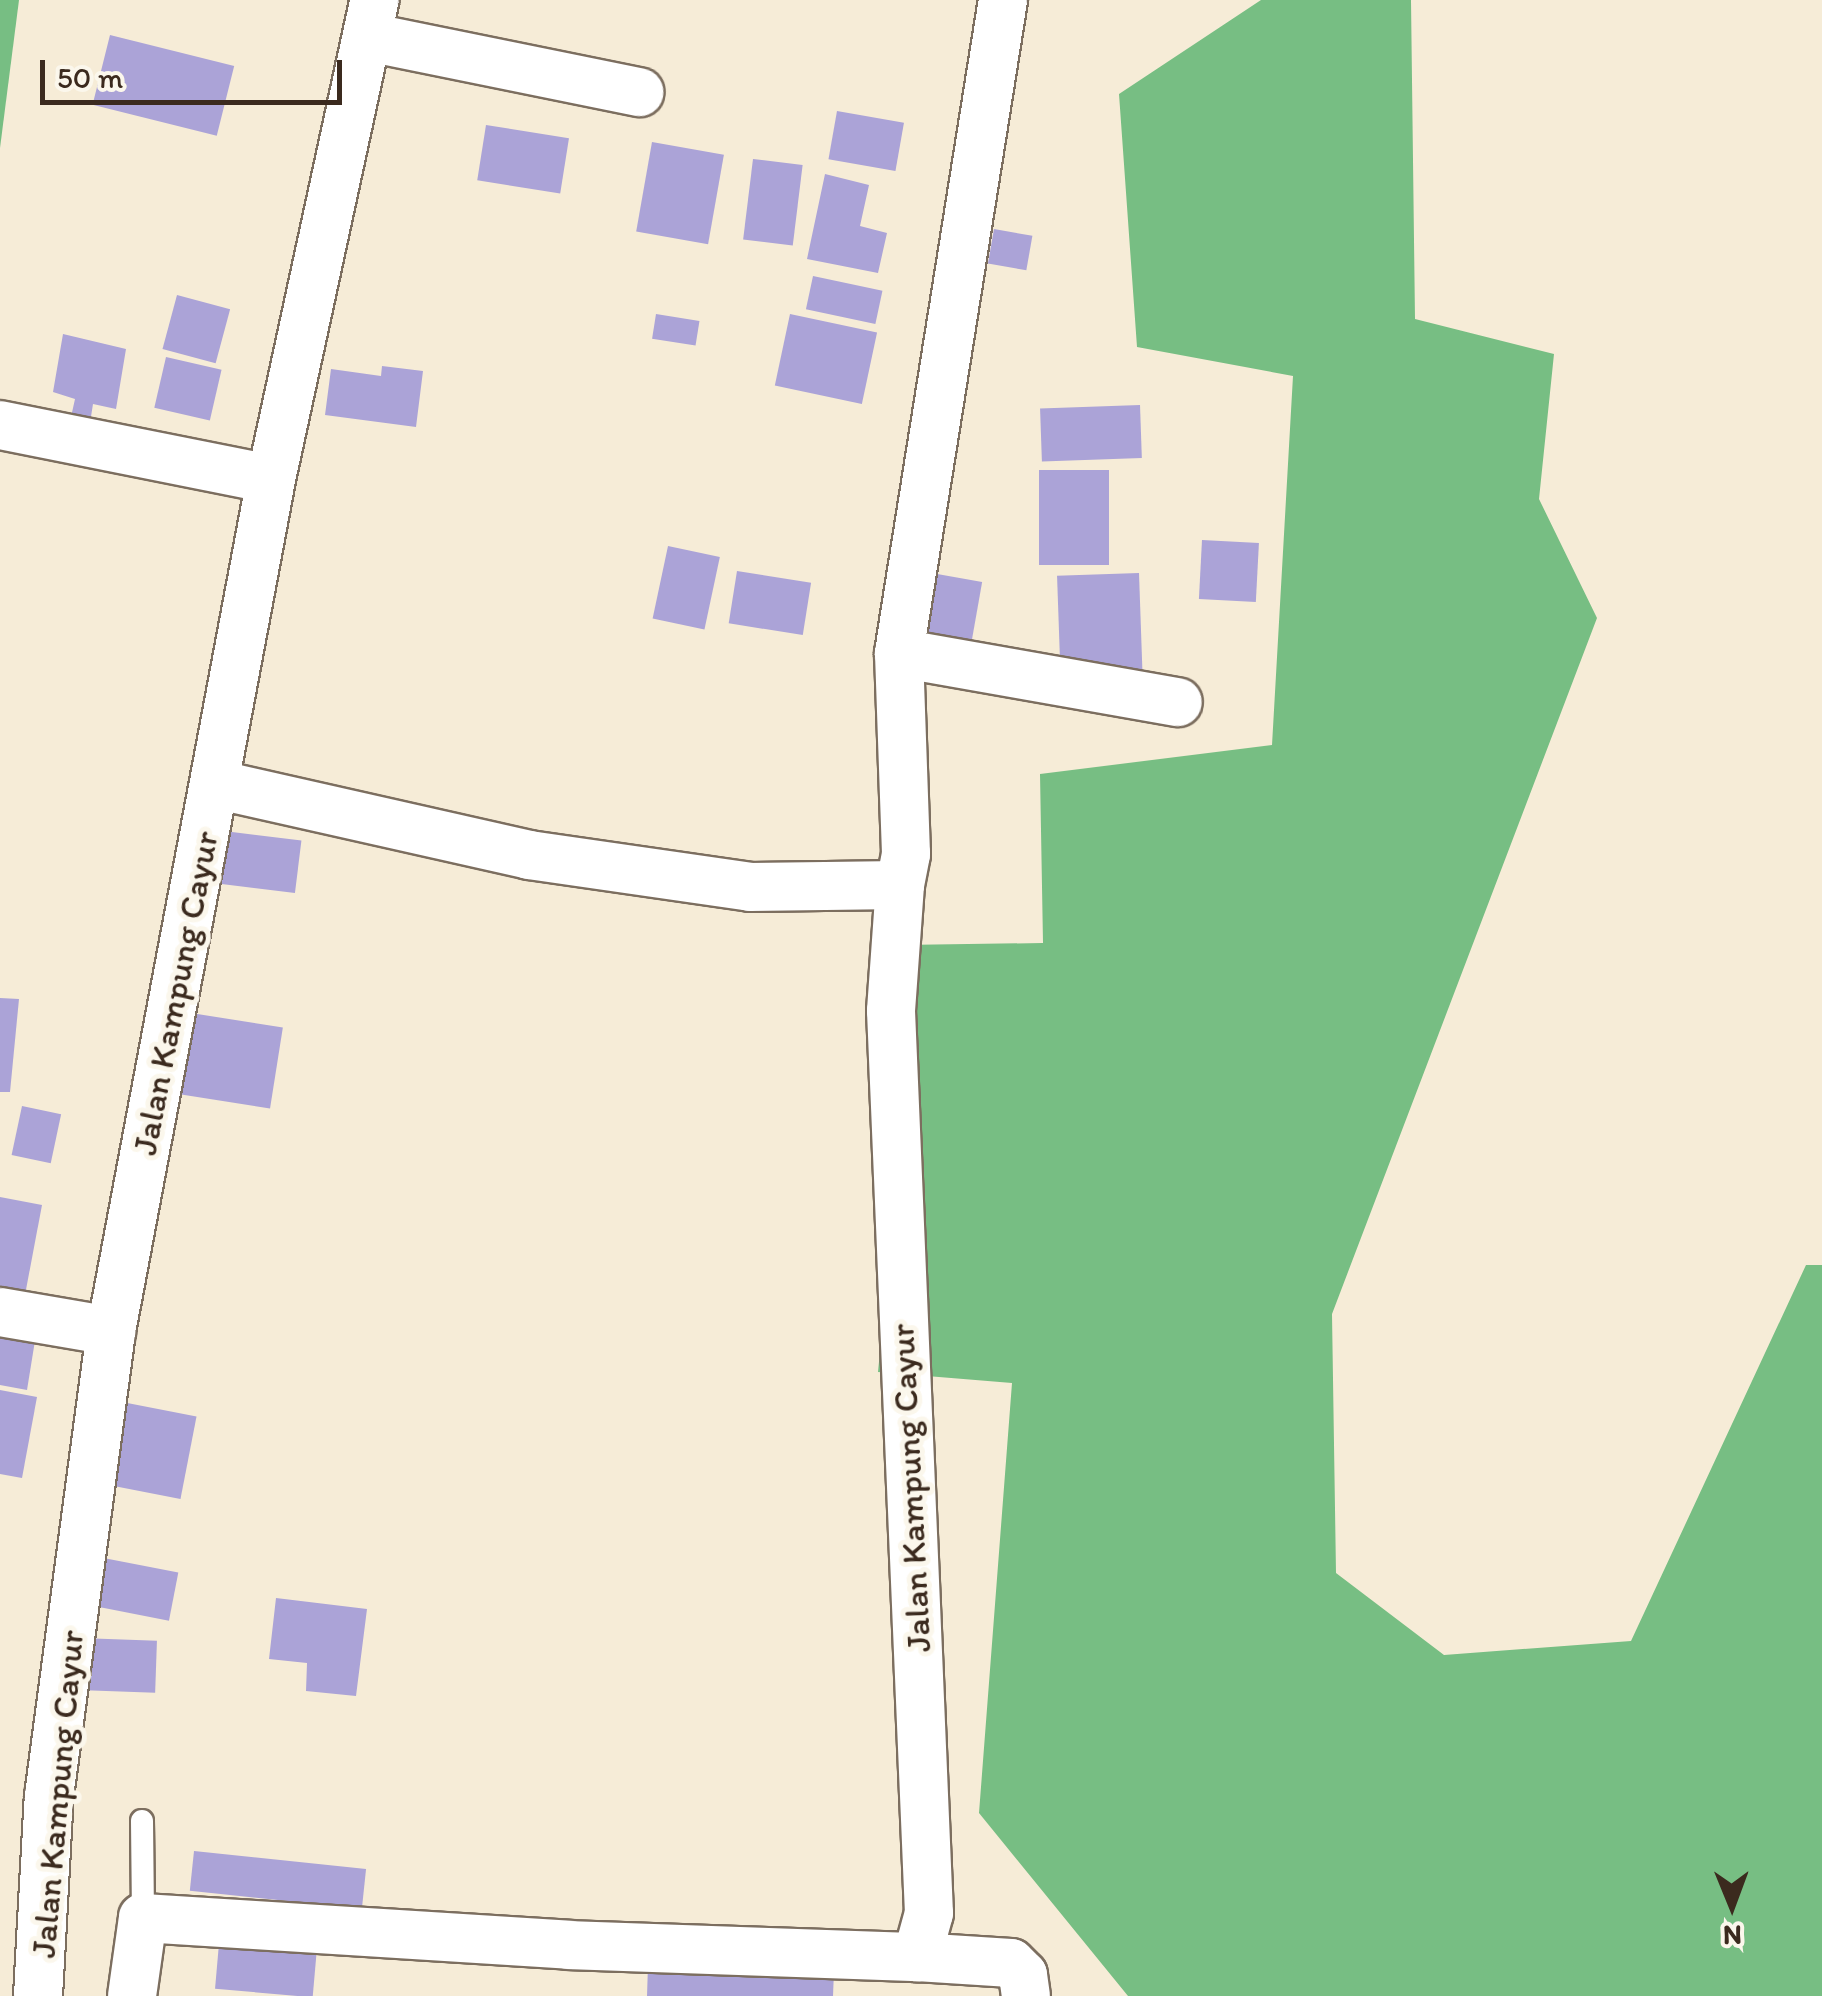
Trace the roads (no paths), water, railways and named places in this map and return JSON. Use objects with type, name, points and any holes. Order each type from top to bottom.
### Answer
[{"type":"street","name":"Jalan Kampung Cayur","points":[[916,1957],[929,1913],[892,1048],[900,885],[906,854],[899,653],[1003,0]]},
{"type":"street","name":"Jalan Kampung Cayur","points":[[38,1996],[49,1796],[111,1331],[271,480],[372,19]]},
{"type":"street","points":[[372,19],[638,92]]},
{"type":"street","points":[[0,425],[271,480]]},
{"type":"street","points":[[899,653],[1178,702]]},
{"type":"street","points":[[215,784],[566,860],[750,886],[900,885]]},
{"type":"street","points":[[0,1312],[111,1331]]},
{"type":"street","points":[[132,1996],[142,1918],[569,1945],[1010,1963],[1023,1975],[1026,1996]]},
{"type":"lane","points":[[142,1821],[142,1918]]}]
